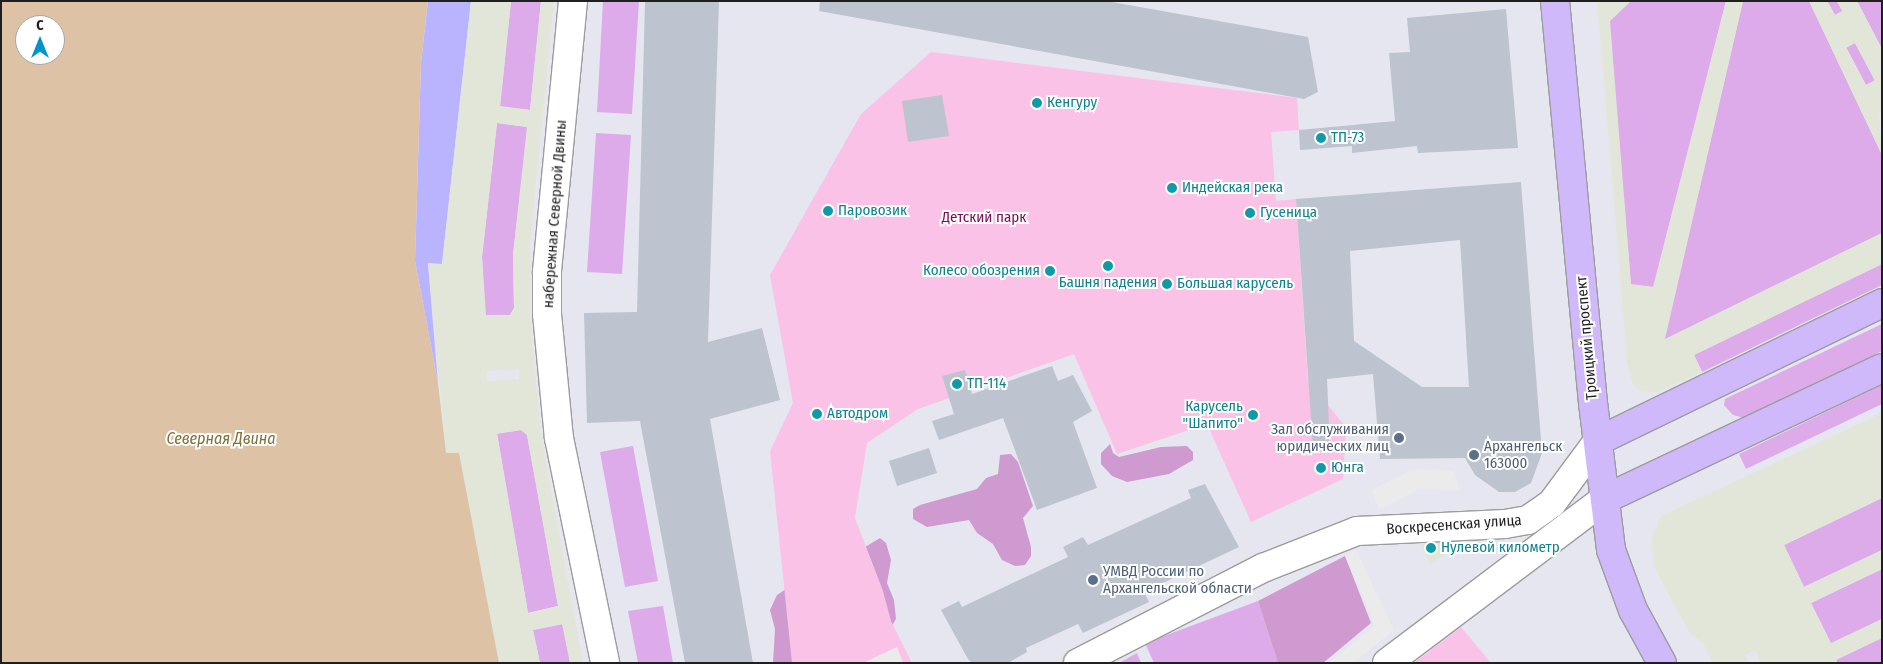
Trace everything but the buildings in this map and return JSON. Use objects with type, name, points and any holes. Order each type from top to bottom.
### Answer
[{"type":"main road","name":"Троицкий проспект","points":[[1555,1],[1598,441],[1611,550],[1620,581],[1662,663]]},
{"type":"main road","name":"Воскресенская улица","points":[[1598,441],[1882,303]]},
{"type":"main road","points":[[1605,499],[1882,368]]},
{"type":"street","name":"набережная Северной Двины","points":[[573,1],[548,273],[547,314],[559,438],[606,663]]},
{"type":"street","name":"Воскресенская улица","points":[[1078,663],[1262,568],[1357,531],[1506,524],[1528,520],[1552,503],[1598,441]]},
{"type":"street","points":[[1387,663],[1605,499]]},
{"type":"shaded area","points":[[471,1],[511,1],[500,106],[530,110],[541,1],[554,1],[530,242],[531,331],[541,435],[583,663],[570,663],[562,624],[533,630],[540,663],[499,663],[459,453],[446,453],[428,263],[442,264]],"holes":[[[497,123],[527,127],[513,255],[514,308],[510,315],[486,315],[482,257]],[[519,369],[519,379],[487,381],[487,371]],[[521,430],[527,435],[558,606],[528,613],[497,434]]]},
{"type":"shaded area","points":[[511,1],[541,1],[530,110],[500,107]]},
{"type":"shaded area","points":[[603,1],[639,1],[632,114],[597,112]]},
{"type":"shaded area","points":[[1597,1],[1631,1],[1610,21],[1631,284],[1653,287],[1726,1],[1743,1],[1665,339],[1882,233],[1882,264],[1694,355],[1702,372],[1657,392],[1641,391],[1633,385],[1627,363]]},
{"type":"shaded area","points":[[1631,1],[1726,1],[1654,287],[1631,285],[1609,21]]},
{"type":"shaded area","points":[[1743,1],[1809,1],[1882,155],[1882,233],[1664,340]]},
{"type":"shaded area","points":[[1809,1],[1827,1],[1835,15],[1842,11],[1837,1],[1857,1],[1882,49],[1882,111],[1879,113],[1882,155]],"holes":[[[1855,43],[1875,80],[1866,85],[1846,48]]]},
{"type":"shaded area","points":[[1827,1],[1837,1],[1843,11],[1835,15]]},
{"type":"shaded area","points":[[1857,1],[1882,1],[1882,49]]},
{"type":"shaded area","points":[[1855,43],[1875,81],[1866,85],[1846,47]]},
{"type":"shaded area","points":[[497,123],[528,127],[513,254],[514,308],[510,315],[485,315],[482,257]]},
{"type":"shaded area","points":[[596,133],[631,135],[622,274],[587,272]]},
{"type":"shaded area","points":[[1882,264],[1882,285],[1702,372],[1694,355]]},
{"type":"shaded area","points":[[1882,324],[1882,351],[1744,418],[1733,415],[1724,405],[1725,399]]},
{"type":"shaded area","points":[[1882,385],[1882,404],[1746,469],[1739,454]]},
{"type":"shaded area","points":[[1882,413],[1882,498],[1784,545],[1804,587],[1882,550],[1882,569],[1811,603],[1831,643],[1882,619],[1882,638],[1836,659],[1837,663],[1761,663],[1755,650],[1745,655],[1749,663],[1713,663],[1703,643],[1689,632],[1655,568],[1651,540],[1661,516]]},
{"type":"shaded area","points":[[521,430],[527,435],[558,606],[528,613],[497,433]]},
{"type":"shaded area","points":[[1110,444],[1113,453],[1119,457],[1161,447],[1187,446],[1193,452],[1193,460],[1169,474],[1127,482],[1112,476],[1101,464],[1101,453]]},
{"type":"shaded area","points":[[633,446],[658,581],[625,587],[600,452]]},
{"type":"shaded area","points":[[1011,454],[1018,462],[1033,506],[1023,518],[1031,547],[1031,556],[1025,565],[1015,566],[1002,560],[993,544],[977,533],[969,520],[927,527],[913,519],[913,509],[920,505],[977,489],[986,478],[998,474],[1000,455]]},
{"type":"shaded area","points":[[1413,469],[1453,471],[1460,490],[1419,489],[1379,510],[1372,490]]},
{"type":"shaded area","points":[[1882,498],[1882,550],[1804,587],[1784,545]]},
{"type":"shaded area","points":[[1447,534],[1453,547],[1431,565],[1418,540]]},
{"type":"shaded area","points":[[880,538],[886,543],[891,560],[887,583],[894,600],[896,619],[891,627],[860,550]]},
{"type":"shaded area","points":[[1356,550],[1394,630],[1353,663],[1329,663],[1375,625],[1345,556]]},
{"type":"shaded area","points":[[1345,556],[1371,623],[1323,663],[1278,663],[1258,601]]},
{"type":"shaded area","points":[[1882,569],[1882,619],[1831,644],[1811,603]]},
{"type":"shaded area","points":[[786,589],[813,663],[773,663],[775,629],[770,610],[777,595]]},
{"type":"shaded area","points":[[1258,601],[1278,663],[1154,663],[1145,643]]},
{"type":"shaded area","points":[[663,606],[673,663],[638,663],[628,611]]},
{"type":"shaded area","points":[[563,624],[570,663],[540,663],[533,630]]},
{"type":"shaded area","points":[[1882,638],[1882,663],[1837,663],[1836,660]]},
{"type":"shaded area","points":[[897,647],[903,663],[863,663]]},
{"type":"shaded area","points":[[1137,653],[1141,663],[1119,663]]},
{"type":"sand","points":[[428,1],[471,1],[442,264],[428,264],[438,383],[415,261],[421,63]]},
{"type":"green space","name":"Детский парк","points":[[931,52],[1297,98],[1299,130],[1271,132],[1276,201],[1296,199],[1308,381],[1346,427],[1343,479],[1251,522],[1207,424],[1117,454],[1074,354],[918,409],[867,443],[855,518],[883,591],[891,621],[912,663],[792,663],[770,451],[793,403],[770,275],[861,114]]},
{"type":"green space","points":[[1461,627],[1491,663],[1414,663]]},
{"type":"water","name":"Северная Двина","points":[[1,1],[428,1],[421,63],[415,261],[438,383],[446,453],[459,453],[499,663],[1,663]]},
{"type":"place","name":"Кенгуру","points":[[1037,103]]},
{"type":"place","name":"ТП-73","points":[[1321,138]]},
{"type":"place","name":"Индейская река","points":[[1172,188]]},
{"type":"place","name":"Паровозик","points":[[828,211]]},
{"type":"place","name":"Гусеница","points":[[1250,213]]},
{"type":"place","name":"Башня падения","points":[[1108,266]]},
{"type":"place","name":"Колесо обозрения","points":[[1050,271]]},
{"type":"place","name":"Большая карусель","points":[[1167,284]]},
{"type":"place","name":"ТП-114","points":[[957,384]]},
{"type":"place","name":"Автодром","points":[[817,414]]},
{"type":"place","name":"Карусель \"Шапито\"","points":[[1253,415]]},
{"type":"place","name":"Зал обслуживания юридических лиц","points":[[1399,438]]},
{"type":"place","name":"Архангельск 163000","points":[[1474,455]]},
{"type":"place","name":"Юнга","points":[[1321,468]]},
{"type":"place","name":"Нулевой километр","points":[[1431,548]]},
{"type":"place","name":"УМВД России по Архангельской области","points":[[1093,580]]}]
